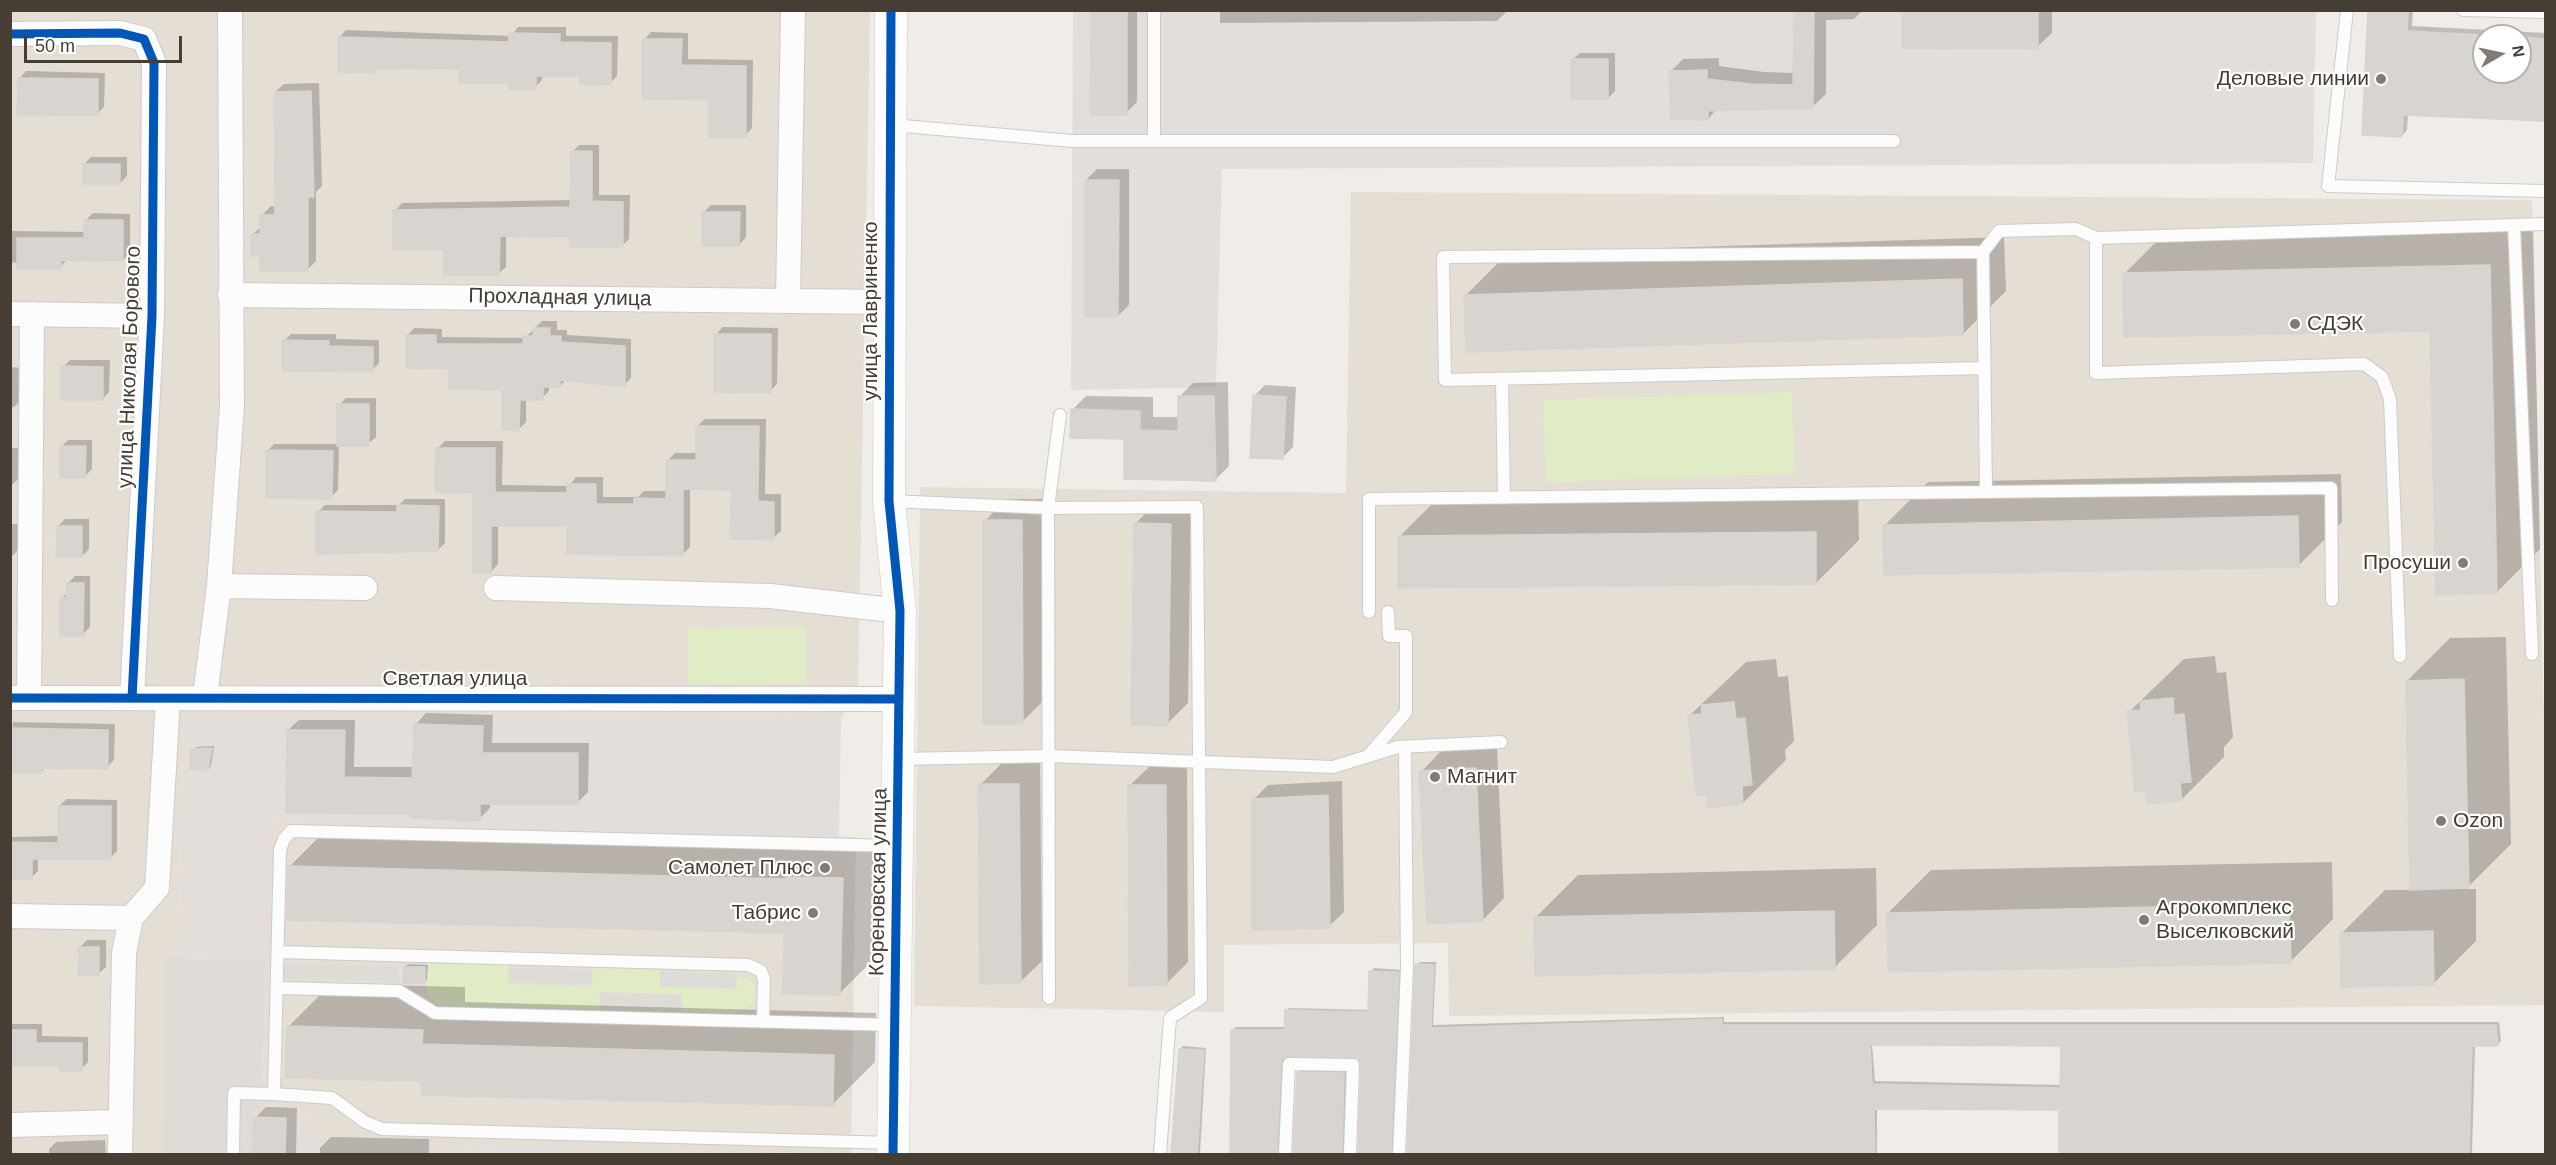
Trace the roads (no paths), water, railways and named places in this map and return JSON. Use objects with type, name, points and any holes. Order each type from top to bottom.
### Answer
[{"type":"street","points":[[205,696],[219,586],[232,406],[230,10]]},
{"type":"street","points":[[788,301],[793,10]]},
{"type":"street","name":"улица Лавриненко","points":[[891,10],[889,501],[900,611]]},
{"type":"street","name":"улица Николая Борового","points":[[10,34],[120,33],[144,39],[154,63],[152,316],[132,698]]},
{"type":"street","name":"Прохладная улица","points":[[230,295],[889,302]]},
{"type":"street","points":[[20,698],[21,314],[152,316]]},
{"type":"street","points":[[219,586],[365,588]]},
{"type":"street","points":[[496,588],[770,596],[900,611]]},
{"type":"street","name":"Кореновская улица","points":[[893,1149],[900,611]]},
{"type":"street","name":"Светлая улица","points":[[20,698],[168,699],[205,696],[899,699]]},
{"type":"street","points":[[120,1155],[124,954],[131,918],[157,888],[168,699]]},
{"type":"street","points":[[10,916],[131,918]]},
{"type":"street","points":[[10,1125],[120,1122]]},
{"type":"lane","points":[[1154,10],[1154,141]]},
{"type":"lane","points":[[2347,10],[2328,186],[2546,190]]},
{"type":"lane","points":[[2463,10],[2546,12]]},
{"type":"lane","points":[[890,125],[1072,141],[1894,141]]},
{"type":"lane","points":[[1986,492],[1983,252],[1999,231],[2076,229],[2096,238],[2546,224]]},
{"type":"lane","points":[[2514,225],[2532,654]]},
{"type":"lane","points":[[2096,238],[2096,373],[2364,364],[2382,377],[2390,399],[2400,656]]},
{"type":"lane","points":[[1983,252],[1443,257],[1444,380],[1985,368]]},
{"type":"lane","points":[[1502,379],[1504,498]]},
{"type":"lane","points":[[1049,998],[1048,508],[1060,415]]},
{"type":"lane","points":[[1370,612],[1369,499],[2331,488],[2332,600]]},
{"type":"lane","points":[[889,501],[1048,508],[1197,507],[1201,998],[1170,1018],[1160,1155]]},
{"type":"lane","points":[[1368,756],[1406,712],[1406,636],[1389,636],[1388,612]]},
{"type":"lane","points":[[898,759],[1050,756],[1333,767],[1405,747],[1501,742]]},
{"type":"lane","points":[[1399,1155],[1407,967],[1405,747]]},
{"type":"lane","points":[[274,1094],[280,850],[284,839],[291,831],[897,846]]},
{"type":"lane","points":[[278,952],[748,965],[761,971],[764,979],[763,1022]]},
{"type":"lane","points":[[277,988],[399,991],[435,1013],[895,1025]]},
{"type":"lane","points":[[1285,1155],[1289,1064],[1353,1065],[1350,1155]]},
{"type":"lane","points":[[233,1155],[234,1093],[332,1098],[365,1122],[382,1129],[893,1149]]},
{"type":"place","name":"Деловые линии","points":[[2381,79]]},
{"type":"place","name":"СДЭК","points":[[2295,324]]},
{"type":"place","name":"Просуши","points":[[2463,563]]},
{"type":"place","name":"Магнит","points":[[1435,777]]},
{"type":"place","name":"Ozon","points":[[2441,821]]},
{"type":"place","name":"Самолет Плюс","points":[[825,868]]},
{"type":"place","name":"Табрис","points":[[813,913]]},
{"type":"place","name":"Агрокомплекс Выселковский","points":[[2144,920]]}]
